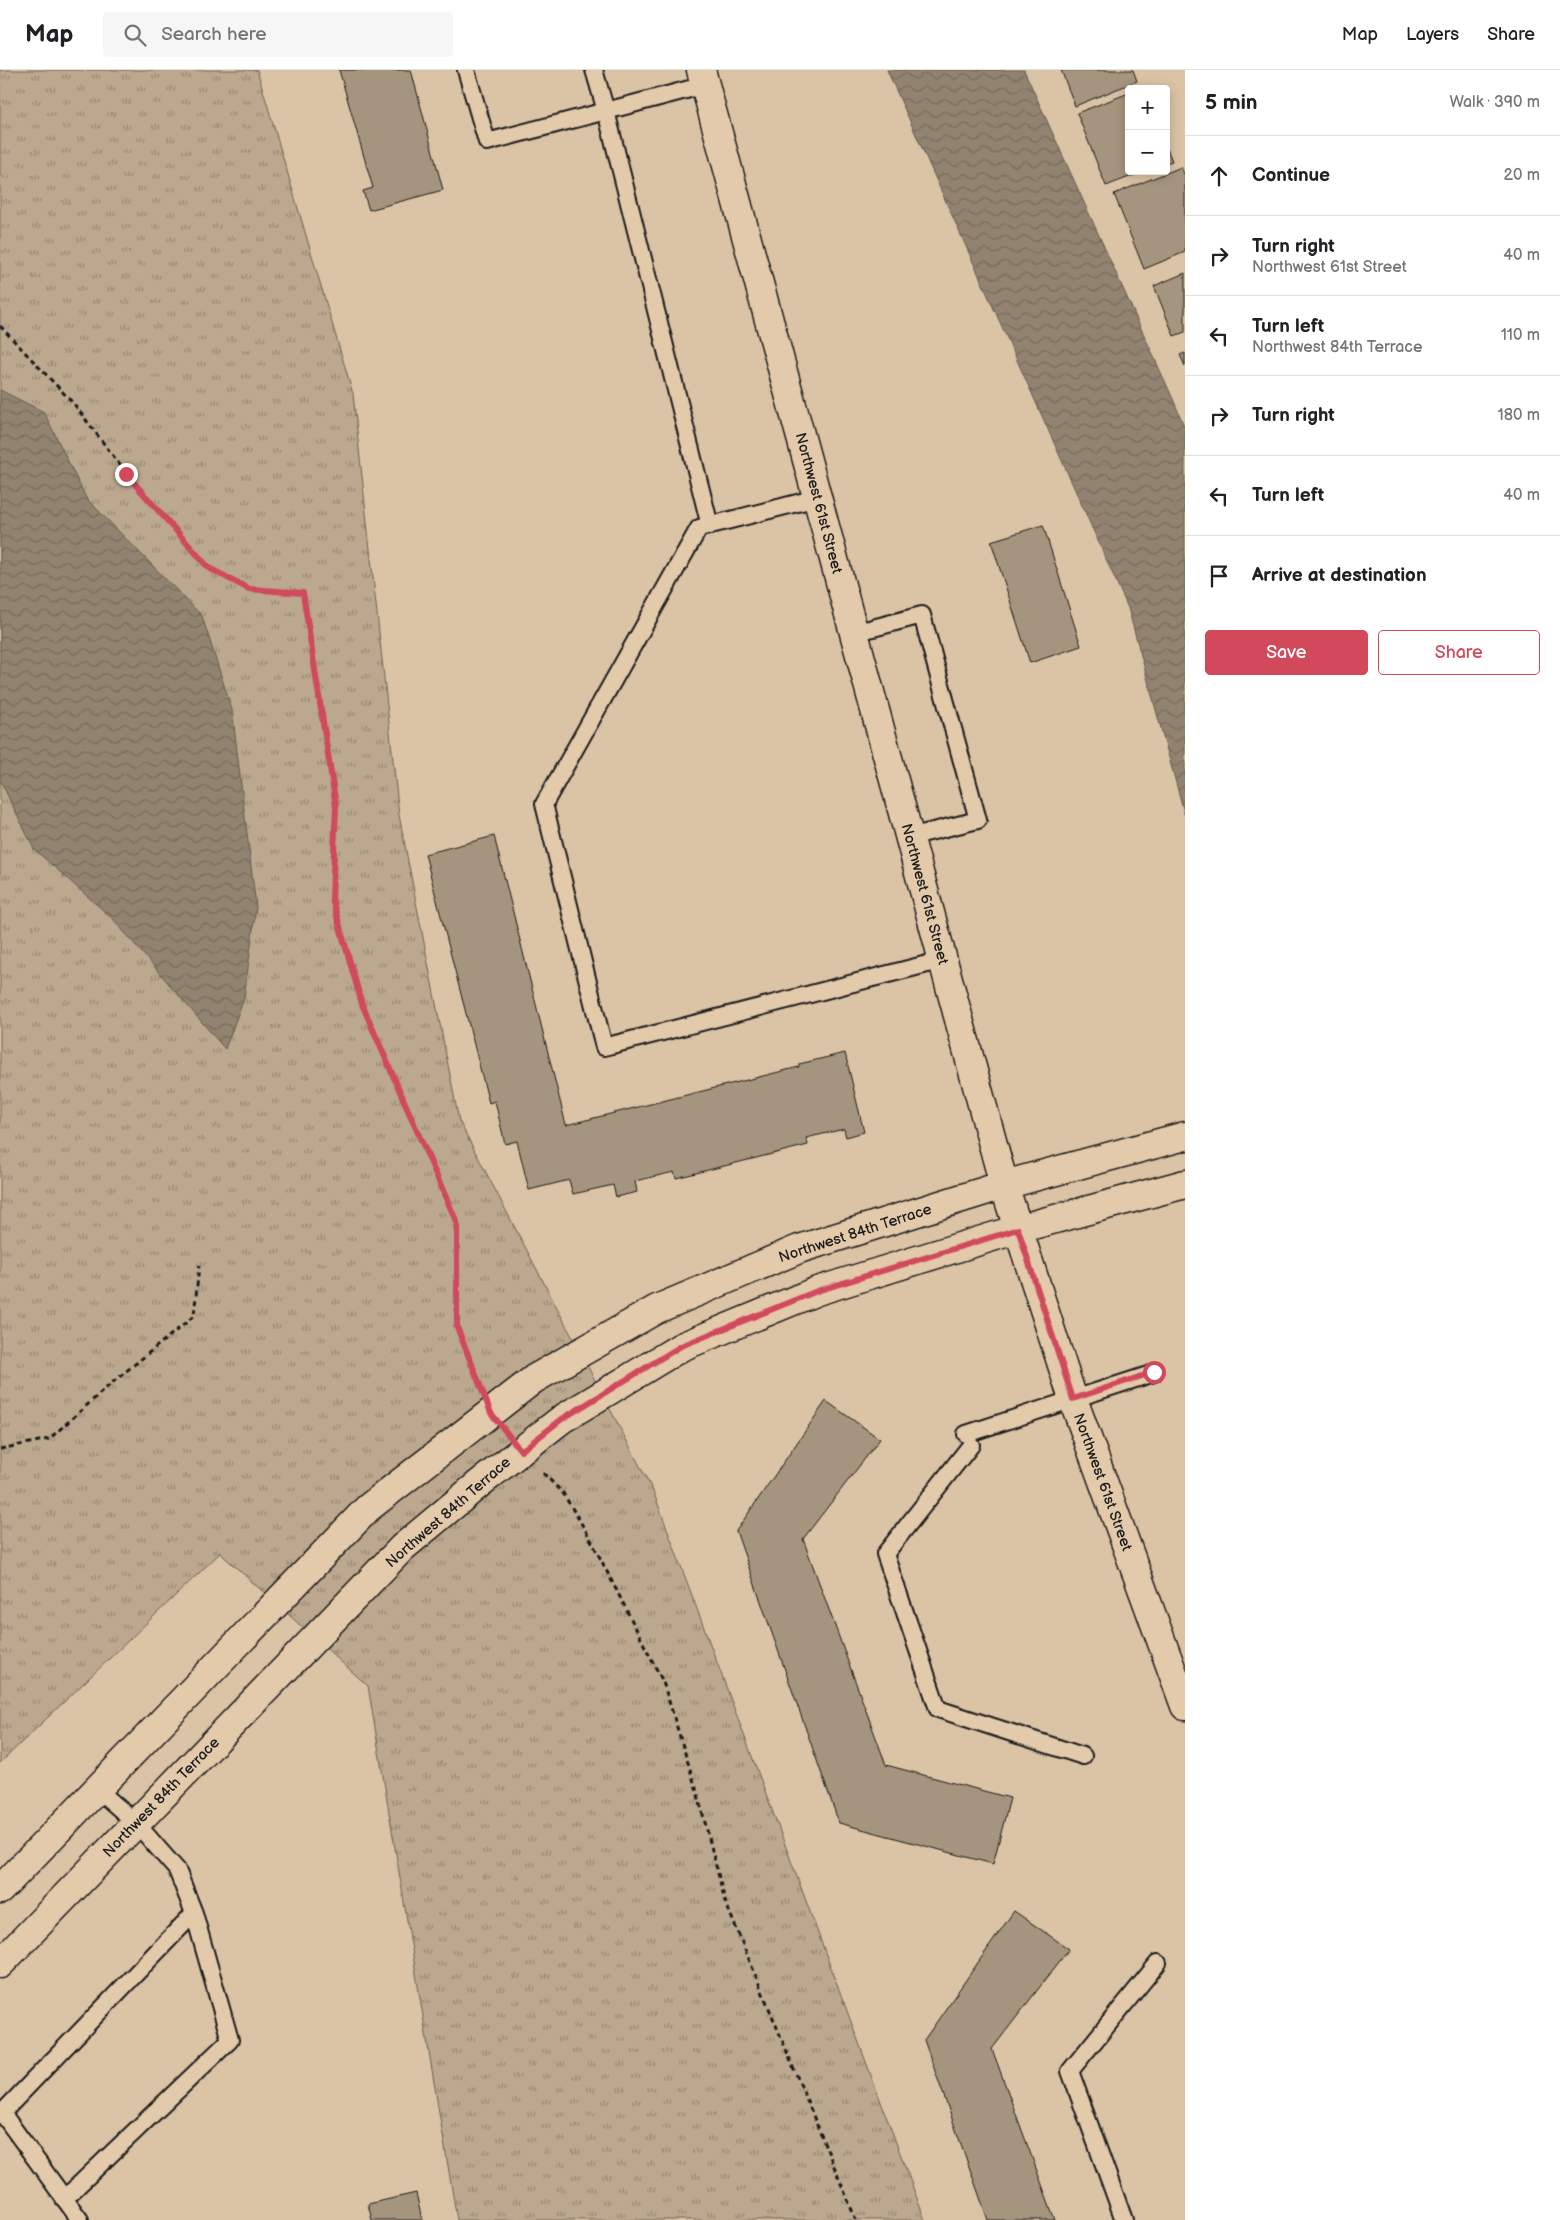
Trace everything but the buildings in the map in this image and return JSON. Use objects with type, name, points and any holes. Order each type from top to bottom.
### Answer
[{"type":"street","name":"Northwest 61st Street","points":[[703,77],[1004,1186],[1073,1399],[1185,1706]]},
{"type":"street","name":"Northwest 84th Terrace","points":[[0,1890],[368,1508],[534,1379],[656,1309],[799,1249],[1004,1186],[1185,1136]]},
{"type":"street","name":"Northwest 84th Terrace","points":[[0,1964],[402,1548],[562,1419],[681,1346],[817,1291],[1018,1229],[1185,1184]]},
{"type":"lane","points":[[466,70],[487,142],[606,111],[703,77]]},
{"type":"lane","points":[[594,70],[606,111],[710,526]]},
{"type":"lane","points":[[817,498],[699,528],[544,804],[604,1047],[943,960]]},
{"type":"lane","points":[[854,634],[922,614],[976,811],[978,820],[909,837]]},
{"type":"lane","points":[[1083,1756],[938,1709],[885,1554],[968,1439],[1073,1399],[1154,1372]]},
{"type":"lane","points":[[64,2199],[230,2040],[194,1913],[177,1870],[136,1823],[97,1789]]},
{"type":"lane","points":[[80,2220],[2,2113],[194,1913]]},
{"type":"lane","points":[[1124,2220],[1070,2071],[1158,1963]]},
{"type":"path","points":[[0,326],[74,404],[126,474],[209,568],[249,589],[303,593],[336,806],[332,899],[362,1004],[457,1223],[457,1327],[491,1413]]},
{"type":"path","points":[[0,1449],[49,1439],[194,1316],[199,1266]]},
{"type":"path","points":[[521,1451],[563,1493],[590,1538],[663,1682],[698,1795],[726,1901],[856,2220]]},
{"type":"green space","points":[[0,70],[257,70],[353,394],[399,815],[459,1121],[653,1491],[925,2220],[457,2220],[368,1686],[220,1553],[0,1763]]},
{"type":"water","points":[[887,70],[1024,70],[1185,428],[1185,816],[1128,608]]},
{"type":"water","points":[[0,390],[44,412],[86,498],[202,616],[232,710],[256,907],[244,998],[225,1049],[113,919],[34,849],[0,780]]},
{"type":"route","points":[[126,474],[209,568],[249,589],[303,593],[336,806],[332,899],[362,1004],[457,1223],[457,1327],[491,1413],[521,1451],[562,1419],[681,1346],[817,1291],[1018,1229],[1073,1399],[1154,1372]]}]
